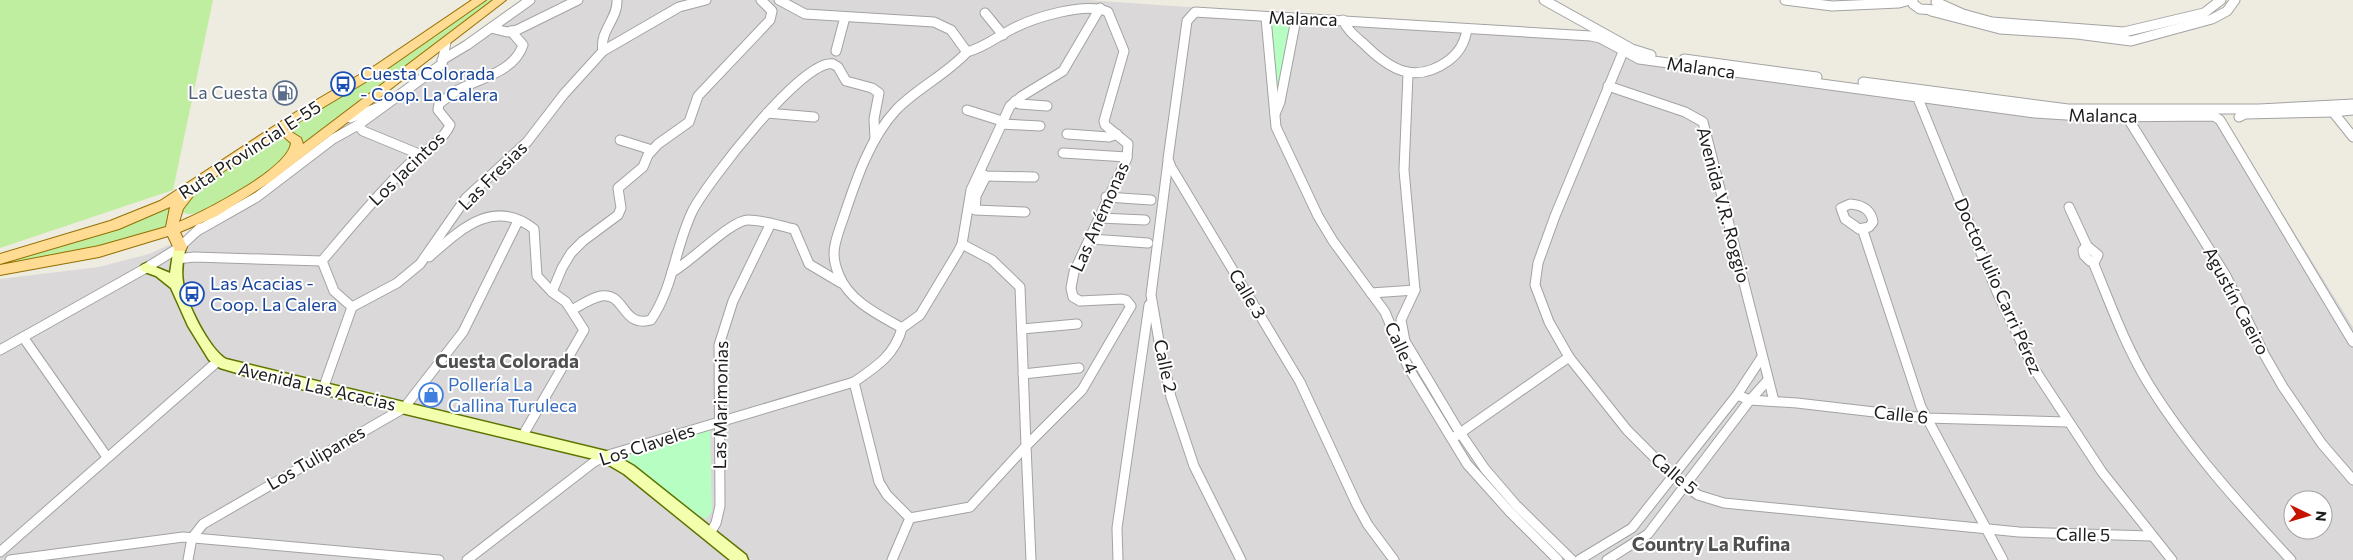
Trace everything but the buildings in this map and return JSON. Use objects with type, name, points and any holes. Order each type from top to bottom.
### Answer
[{"type":"main road","name":"Ruta Provincial E-55","points":[[0,259],[138,216],[174,199],[275,131],[380,68],[480,0]]},
{"type":"main road","name":"Ruta Provincial E-55","points":[[176,244],[203,217],[248,192],[500,0]]},
{"type":"main road","points":[[272,174],[279,164],[297,147],[297,141],[291,136],[275,131]]},
{"type":"main road","points":[[239,155],[273,138],[291,136]]},
{"type":"main road","points":[[176,244],[172,216],[175,210],[184,198],[206,182],[215,172]]},
{"type":"main road","points":[[175,210],[185,217],[197,216],[248,192]]},
{"type":"main road","points":[[0,270],[85,256],[139,242],[166,238],[176,244]]},
{"type":"street","points":[[442,60],[492,28],[530,0]]},
{"type":"street","points":[[492,28],[511,31],[532,24],[578,0]]},
{"type":"street","points":[[603,51],[600,43],[616,11],[617,0]]},
{"type":"street","name":"Las Fresias","points":[[352,308],[397,282],[420,264],[466,198],[527,142],[564,94],[603,51],[679,7],[706,0]]},
{"type":"street","points":[[552,292],[556,279],[579,243],[611,220],[620,210],[616,192],[618,188],[643,167],[652,150],[689,122],[698,96],[770,20],[770,8],[761,0]]},
{"type":"street","points":[[779,0],[804,14],[934,22],[951,30],[967,52]]},
{"type":"street","points":[[1544,0],[1644,54],[2060,108],[2259,109],[2353,104]]},
{"type":"street","points":[[1785,0],[1822,8],[1895,4],[1911,0],[1920,9]]},
{"type":"street","points":[[1931,11],[1938,9],[1934,1]]},
{"type":"street","points":[[1934,1],[1963,14],[1992,22],[2124,32],[2204,13],[2219,1],[2233,3]]},
{"type":"street","points":[[1895,4],[1931,11],[1980,25],[2016,31],[2074,34],[2131,41],[2212,19],[2224,14],[2233,3]]},
{"type":"street","points":[[841,283],[834,252],[835,245],[875,139],[897,109],[967,52],[984,47],[1012,29],[1079,8],[1100,8]]},
{"type":"street","points":[[910,518],[886,496],[879,482],[854,382],[894,352],[900,343],[902,328],[920,315],[962,244],[967,204],[982,174],[1002,122],[1015,101],[1063,71],[1100,8]]},
{"type":"street","name":"Las Anémonas","points":[[1026,446],[1082,390],[1131,306],[1126,300],[1080,301],[1073,297],[1072,289],[1074,266],[1091,239],[1106,198],[1127,158],[1128,144],[1105,125],[1104,117],[1123,59],[1124,45],[1111,15],[1100,8]]},
{"type":"street","name":"Malanca","points":[[1168,159],[1188,21],[1192,14],[1202,12],[1266,18],[1343,20],[1467,30],[1596,37],[1639,59],[2061,116],[2214,116],[2220,120],[2353,342]]},
{"type":"street","points":[[985,13],[1003,35]]},
{"type":"street","points":[[836,51],[845,17]]},
{"type":"street","name":"Calle 4","points":[[1266,18],[1274,116],[1279,135],[1318,216],[1385,312],[1408,367],[1456,436],[1523,513],[1572,560]]},
{"type":"street","points":[[1274,116],[1280,102],[1296,19]]},
{"type":"street","points":[[1343,20],[1346,27],[1384,62],[1398,71],[1408,74],[1428,72],[1452,59],[1466,41],[1467,30]]},
{"type":"street","points":[[2143,28],[2152,35]]},
{"type":"street","name":"Los Jacintos","points":[[322,261],[371,203],[419,154],[436,143],[448,131],[449,122],[438,110],[439,104],[457,91],[508,66],[519,55],[523,45],[511,31]]},
{"type":"street","points":[[0,350],[146,268],[176,244],[257,197],[333,140],[358,125],[442,64],[446,42]]},
{"type":"street","name":"Calle 5","points":[[1623,52],[1555,216],[1535,273],[1535,285],[1542,307],[1569,357],[1628,430],[1673,476],[1705,499],[1724,503],[1804,512],[1906,519],[1986,529],[2061,534],[2151,536]]},
{"type":"street","points":[[572,310],[606,296],[613,298],[634,321],[646,322],[654,316],[672,272],[694,207],[739,146],[767,113],[816,67],[823,63],[838,66],[846,81],[872,88],[878,93],[874,119],[875,139]]},
{"type":"street","points":[[1385,312],[1403,311],[1413,298],[1414,290],[1411,229],[1404,170],[1408,74]]},
{"type":"street","name":"Avenida V.R. Roggio","points":[[1608,86],[1685,112],[1703,122],[1774,401]]},
{"type":"street","name":"Doctor Julio Carri Pérez","points":[[1917,96],[2007,314],[2033,367],[2067,422],[2102,472],[2172,560]]},
{"type":"street","points":[[334,126],[364,111],[391,101]]},
{"type":"street","points":[[1015,101],[1019,104],[1047,106]]},
{"type":"street","points":[[967,110],[1002,122],[1040,126]]},
{"type":"street","points":[[2238,117],[2245,114],[2353,110]]},
{"type":"street","points":[[2333,112],[2353,137]]},
{"type":"street","points":[[767,113],[814,117]]},
{"type":"street","name":"Agustín Caeiro","points":[[2127,117],[2226,276],[2278,378],[2316,436],[2353,480]]},
{"type":"street","points":[[358,125],[363,131],[419,154]]},
{"type":"street","points":[[1067,134],[1109,137],[1117,134]]},
{"type":"street","points":[[620,140],[652,150]]},
{"type":"street","points":[[1063,153],[1127,158]]},
{"type":"street","name":"Calle 3","points":[[1168,159],[1182,186],[1300,382],[1357,505],[1368,525],[1394,560]]},
{"type":"street","name":"Calle 2","points":[[1168,159],[1151,295],[1159,340],[1171,397],[1194,466],[1241,560]]},
{"type":"street","points":[[982,174],[1034,177]]},
{"type":"street","points":[[982,174],[976,196],[975,210],[1025,212]]},
{"type":"street","points":[[1164,189],[1182,186]]},
{"type":"street","points":[[197,231],[206,221],[236,203],[248,192]]},
{"type":"street","points":[[1106,198],[1151,200]]},
{"type":"street","points":[[2069,208],[2087,246],[2082,252],[2093,262],[2120,329],[2147,381],[2170,416],[2240,505],[2291,560]]},
{"type":"street","points":[[420,264],[478,218],[501,215],[534,229],[537,276],[572,310],[582,325],[582,335],[523,435]]},
{"type":"street","points":[[1099,218],[1146,220]]},
{"type":"street","name":"Los Tulipanes","points":[[192,538],[203,524],[211,518],[404,408],[463,332],[518,221]]},
{"type":"street","points":[[672,272],[692,261],[719,236],[743,221],[771,223],[794,229],[809,264],[841,283],[855,299],[902,328]]},
{"type":"street","name":"Las Marimonias","points":[[710,535],[719,514],[718,356],[723,326],[771,223]]},
{"type":"street","points":[[1863,230],[1918,400],[2003,560]]},
{"type":"street","points":[[1091,239],[1148,244]]},
{"type":"street","points":[[176,244],[194,257],[322,261],[334,291],[352,308],[323,389]]},
{"type":"street","name":"Avenida Las Acacias","points":[[176,244],[177,284],[184,304],[210,352],[218,361],[232,367],[605,456],[629,470],[741,560]]},
{"type":"street","points":[[962,244],[992,260],[1017,282],[1022,295],[1023,374],[1031,560]]},
{"type":"street","points":[[146,268],[160,273],[177,284]]},
{"type":"street","points":[[1371,294],[1414,290]]},
{"type":"street","points":[[1118,560],[1117,528],[1151,295]]},
{"type":"street","name":"Calle 4","points":[[1403,311],[1402,332],[1409,349],[1475,474],[1558,560]]},
{"type":"street","points":[[1022,329],[1077,324]]},
{"type":"street","points":[[23,337],[107,457]]},
{"type":"street","points":[[1144,342],[1159,340]]},
{"type":"street","points":[[1579,560],[1624,535],[1632,528],[1737,395],[1762,356]]},
{"type":"street","points":[[1456,436],[1569,357]]},
{"type":"street","points":[[0,552],[218,361]]},
{"type":"street","points":[[1023,374],[1079,368]]},
{"type":"street","points":[[1607,560],[1648,534],[1750,400],[1768,380]]},
{"type":"street","name":"Los Claveles","points":[[467,560],[594,462],[605,456],[854,382]]},
{"type":"street","name":"Calle 6","points":[[1737,395],[1750,400],[1926,418],[2067,422]]},
{"type":"street","points":[[910,518],[970,507],[1026,446]]},
{"type":"street","points":[[892,560],[910,518]]},
{"type":"street","points":[[10,560],[173,538],[192,538],[332,555],[439,560]]},
{"type":"street","points":[[188,560],[192,538]]},
{"type":"shaded area","points":[[533,0],[1086,0],[1599,35],[1639,56],[2075,113],[2220,113],[2353,327],[2353,560],[0,560],[0,279],[99,267],[149,254],[237,214]]},
{"type":"green space","points":[[0,0],[213,0],[173,190],[0,248]]},
{"type":"green space","points":[[485,0],[497,0],[300,150],[301,137],[283,129]]},
{"type":"green space","points":[[1271,21],[1291,23],[1278,98],[1269,23]]},
{"type":"green space","points":[[286,139],[293,145],[289,151],[275,167],[254,182],[206,210],[193,214],[182,212],[181,208],[192,194],[268,142]]},
{"type":"green space","points":[[169,206],[171,228],[137,240],[0,267],[0,262]]},
{"type":"green space","points":[[710,429],[712,511],[706,519],[696,514],[623,457],[623,454]]},
{"type":"place","name":"Cuesta Colorada - Coop. La Calera","points":[[343,84]]},
{"type":"place","name":"La Cuesta","points":[[285,93]]},
{"type":"place","name":"Las Acacias - Coop. La Calera","points":[[192,294]]},
{"type":"place","name":"Pollería La Gallina Turuleca","points":[[431,395]]},
{"type":"district","name":"Cuesta Colorada","points":[[507,361]]},
{"type":"district","name":"Country La Rufina","points":[[1711,544]]}]
